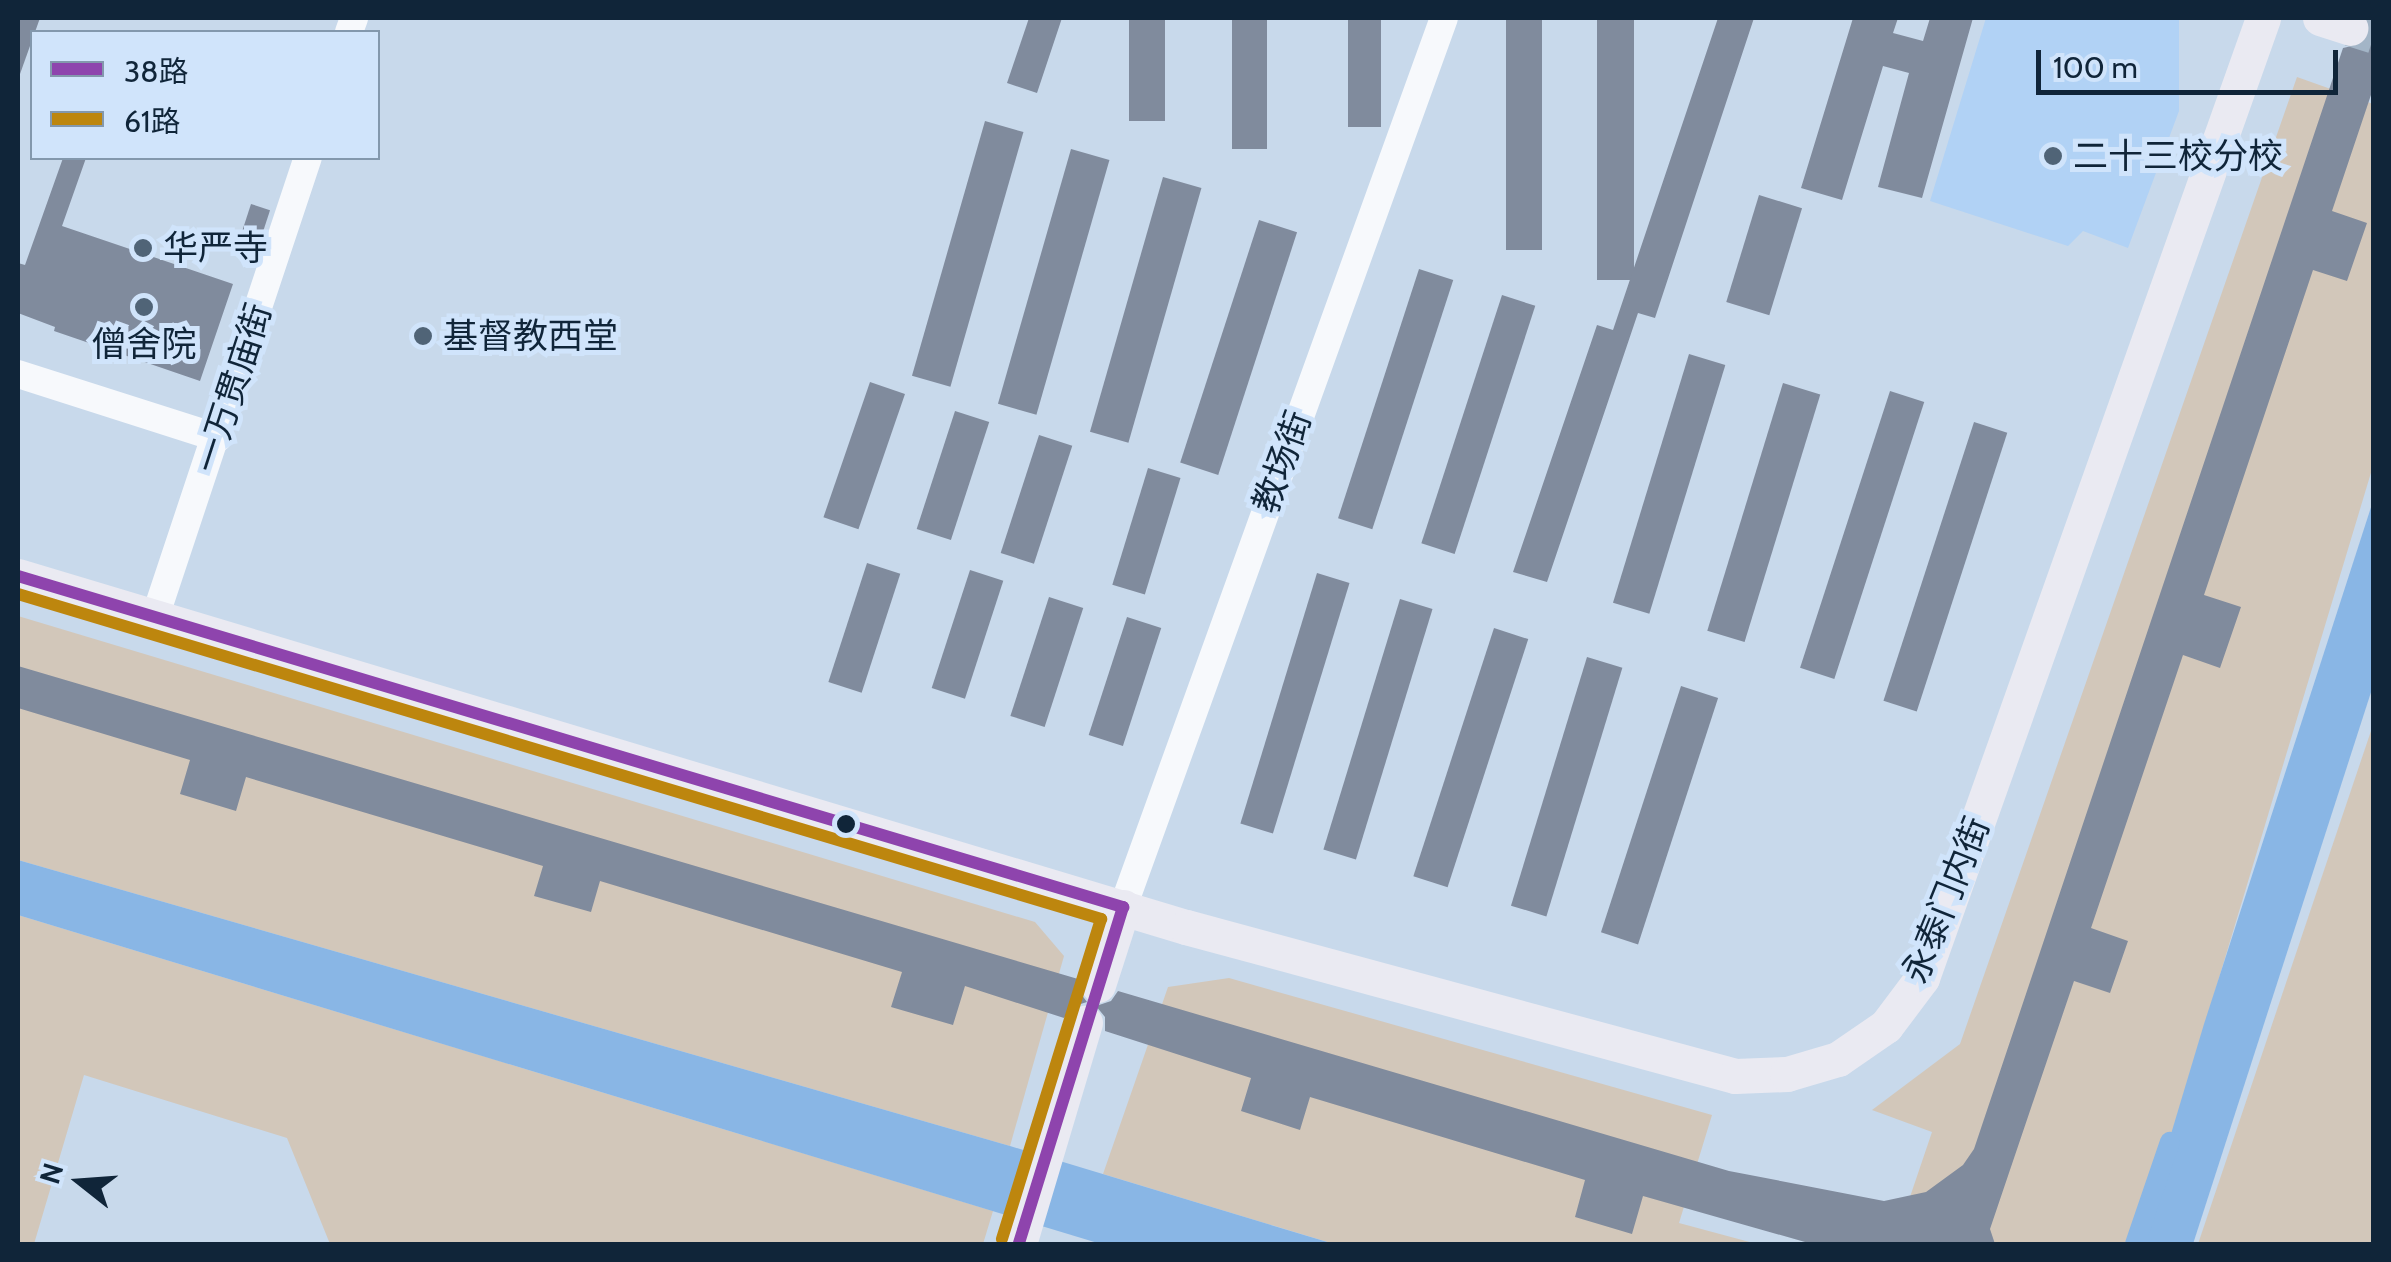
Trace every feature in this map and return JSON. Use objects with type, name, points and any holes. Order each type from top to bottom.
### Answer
[{"type":"main road","name":"永泰门内街","points":[[18,576],[1123,907],[1735,1076],[1787,1074],[1838,1059],[1886,1026],[1922,978],[2263,18]]},
{"type":"main road","points":[[1098,985],[1123,907]]},
{"type":"main road","points":[[1019,1244],[1086,1024]]},
{"type":"street","name":"教场街","points":[[1123,907],[1444,18]]},
{"type":"street","name":"一万贯庙街","points":[[155,617],[218,438],[307,160]]},
{"type":"street","points":[[18,374],[218,438]]},
{"type":"shaded area","name":"二十三校分校","points":[[1986,18],[2179,19],[2179,111],[2128,248],[2083,231],[2068,246],[1930,201]]},
{"type":"shaded area","points":[[2297,77],[2373,104],[2373,466],[2139,1244],[1894,1244],[1932,1132],[1872,1110],[1960,1044]]},
{"type":"shaded area","points":[[2373,501],[2373,686],[2193,1244],[2138,1244],[2204,1024]]},
{"type":"shaded area","points":[[18,616],[1035,922],[1064,956],[1010,1146],[18,860]]},
{"type":"shaded area","points":[[2373,725],[2373,1244],[2198,1244]]},
{"type":"shaded area","points":[[18,860],[1010,1146],[1334,1244],[1101,1244],[18,915]]},
{"type":"shaded area","points":[[18,915],[993,1211],[983,1244],[330,1244],[287,1138],[84,1075],[34,1244],[18,1244]]},
{"type":"shaded area","points":[[1229,978],[1712,1115],[1679,1223],[1757,1244],[1334,1244],[1103,1174],[1168,987]]},
{"type":"building","points":[[18,18],[40,18],[36,30],[30,30],[30,46],[18,74]]},
{"type":"building","points":[[1029,18],[1062,18],[1037,93],[1007,83]]},
{"type":"building","points":[[1129,18],[1165,18],[1165,121],[1129,121]]},
{"type":"building","points":[[1232,18],[1267,18],[1267,149],[1232,149]]},
{"type":"building","points":[[1348,18],[1381,18],[1381,127],[1348,127]]},
{"type":"building","points":[[1506,18],[1542,18],[1542,250],[1506,250]]},
{"type":"building","points":[[1597,18],[1634,18],[1634,280],[1597,280]]},
{"type":"building","points":[[1718,18],[1754,18],[1655,318],[1638,313],[1547,582],[1513,572],[1597,325],[1613,330]]},
{"type":"building","points":[[1853,18],[1898,18],[1893,33],[1923,41],[1930,18],[1973,18],[1922,198],[1878,187],[1909,73],[1883,66],[1842,200],[1801,188]]},
{"type":"building","points":[[2368,18],[2374,18],[2374,86],[2332,211],[2367,223],[2347,281],[2313,270],[2204,595],[2241,607],[2220,668],[2183,655],[2091,928],[2128,941],[2110,993],[2074,981],[1990,1229],[1995,1244],[1812,1244],[1643,1196],[1632,1234],[1575,1217],[1585,1180],[1310,1097],[1300,1130],[1241,1111],[1251,1078],[1105,1031],[1105,1017],[1096,1006],[1111,1001],[1118,991],[1729,1171],[1884,1201],[1926,1192],[1963,1165],[1974,1149],[2343,48],[2365,43],[2370,34]]},
{"type":"building","points":[[985,121],[1023,132],[950,387],[912,376]]},
{"type":"building","points":[[1071,149],[1109,160],[1036,415],[998,404]]},
{"type":"building","name":"僧舍院","points":[[62,160],[85,160],[62,226],[233,284],[200,381],[54,331],[55,327],[18,313],[18,263],[25,265]]},
{"type":"building","points":[[1163,177],[1201,188],[1128,443],[1090,432]]},
{"type":"building","points":[[1759,195],[1802,208],[1769,315],[1726,302]]},
{"type":"building","points":[[251,204],[270,210],[260,243],[240,236]]},
{"type":"building","points":[[1259,220],[1297,232],[1218,475],[1180,463]]},
{"type":"building","points":[[1419,269],[1453,280],[1372,529],[1338,518]]},
{"type":"building","points":[[1502,295],[1535,306],[1455,554],[1421,543]]},
{"type":"building","points":[[1689,354],[1725,365],[1649,614],[1613,603]]},
{"type":"building","points":[[870,382],[905,394],[858,529],[823,517]]},
{"type":"building","points":[[1783,383],[1820,394],[1745,642],[1707,631]]},
{"type":"building","points":[[1890,391],[1924,402],[1834,679],[1800,668]]},
{"type":"building","points":[[955,411],[989,422],[951,540],[917,529]]},
{"type":"building","points":[[1974,422],[2007,433],[1917,711],[1883,701]]},
{"type":"building","points":[[1039,435],[1072,446],[1034,564],[1001,553]]},
{"type":"building","points":[[1148,468],[1181,478],[1145,595],[1112,585]]},
{"type":"building","points":[[867,563],[900,574],[862,693],[828,682]]},
{"type":"building","points":[[970,570],[1003,581],[965,699],[932,688]]},
{"type":"building","points":[[1317,573],[1350,583],[1273,833],[1240,824]]},
{"type":"building","points":[[1049,597],[1083,608],[1045,727],[1010,716]]},
{"type":"building","points":[[1400,599],[1433,609],[1356,859],[1323,850]]},
{"type":"building","points":[[1127,617],[1161,628],[1123,746],[1089,735]]},
{"type":"building","points":[[1494,628],[1528,639],[1448,887],[1413,876]]},
{"type":"building","points":[[1587,657],[1622,668],[1546,916],[1511,906]]},
{"type":"building","points":[[18,666],[1078,979],[1078,990],[1087,1002],[1071,1007],[1064,1018],[965,986],[953,1025],[891,1007],[902,972],[600,881],[591,912],[534,896],[543,866],[246,777],[236,811],[180,794],[190,760],[18,708]]},
{"type":"building","points":[[1681,686],[1718,698],[1638,944],[1601,932]]},
{"type":"waterway","points":[[2135,1244],[2170,1142]]},
{"type":"tunnel","points":[[2350,28],[2374,36]]},
{"type":"transit line","name":"38路","points":[[18,576],[1123,907],[1019,1244]]},
{"type":"transit line","name":"61路","points":[[18,594],[1101,919],[1002,1239]]},
{"type":"place","name":"二十三校分校","points":[[2053,156]]},
{"type":"place","name":"华严寺","points":[[143,248]]},
{"type":"place","name":"僧舍院","points":[[144,307]]},
{"type":"place","name":"基督教西堂","points":[[423,336]]}]
